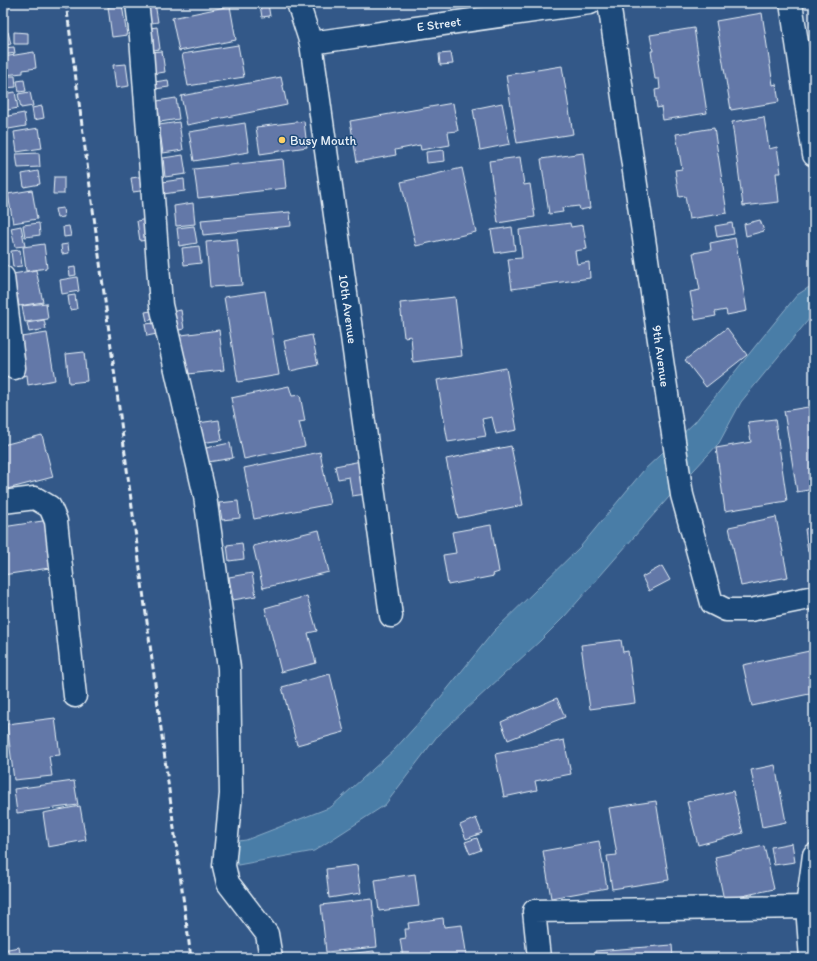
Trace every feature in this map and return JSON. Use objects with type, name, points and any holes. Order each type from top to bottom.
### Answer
[{"type":"street","points":[[137,3],[141,37],[161,305],[205,496],[229,668],[231,794],[224,866],[228,883],[267,934],[271,958]]},
{"type":"street","name":"10th Avenue","points":[[298,3],[311,43],[391,616]]},
{"type":"street","name":"E Street","points":[[311,43],[590,3]]},
{"type":"street","name":"9th Avenue","points":[[609,3],[682,495],[712,603],[726,610],[750,610],[814,597]]},
{"type":"street","points":[[791,3],[814,155]]},
{"type":"street","points":[[3,277],[14,368]]},
{"type":"street","points":[[3,502],[35,498],[50,507],[56,521],[75,696]]},
{"type":"street","points":[[811,958],[807,907],[814,855]]},
{"type":"street","points":[[539,958],[534,911],[807,907]]},
{"type":"water","points":[[814,284],[814,313],[741,402],[719,443],[669,497],[565,616],[438,735],[385,805],[314,851],[238,865],[231,842],[246,840],[331,807],[394,750],[432,708],[494,631],[581,546],[643,471],[695,422],[797,295]]},
{"type":"building","points":[[142,3],[155,3],[158,22],[145,24]]},
{"type":"building","points":[[242,3],[272,3],[272,4],[242,6]]},
{"type":"building","points":[[3,4],[9,5],[7,15],[3,15]]},
{"type":"building","points":[[268,4],[270,16],[262,17],[260,5]]},
{"type":"building","points":[[122,5],[127,35],[112,37],[108,7]]},
{"type":"building","points":[[230,6],[236,40],[179,51],[172,18]]},
{"type":"building","points":[[762,13],[773,85],[776,84],[779,102],[731,110],[716,21]]},
{"type":"building","points":[[3,20],[6,20],[7,32],[3,32]]},
{"type":"building","points":[[157,27],[160,49],[147,51],[143,29]]},
{"type":"building","points":[[694,28],[707,113],[663,120],[661,107],[657,108],[655,90],[660,89],[659,79],[655,79],[650,35]]},
{"type":"building","points":[[8,32],[11,44],[3,46],[3,33]]},
{"type":"building","points":[[14,32],[28,33],[28,44],[14,44]]},
{"type":"building","points":[[238,45],[244,77],[188,86],[182,54]]},
{"type":"building","points":[[14,47],[15,53],[3,55],[3,48]]},
{"type":"building","points":[[162,51],[165,72],[152,74],[149,52]]},
{"type":"building","points":[[34,52],[36,68],[23,70],[23,73],[4,75],[3,57]]},
{"type":"building","points":[[451,53],[453,64],[440,65],[439,54]]},
{"type":"building","points":[[126,64],[129,86],[116,88],[113,65]]},
{"type":"building","points":[[562,66],[573,134],[517,143],[506,75]]},
{"type":"building","points":[[4,76],[15,76],[16,87],[5,88]]},
{"type":"building","points":[[281,77],[287,105],[187,125],[181,96]]},
{"type":"building","points":[[24,80],[26,91],[19,92],[17,81]]},
{"type":"building","points":[[168,80],[169,87],[155,89],[154,82]]},
{"type":"building","points":[[15,92],[18,108],[3,111],[3,94]]},
{"type":"building","points":[[30,92],[33,106],[21,108],[18,94]]},
{"type":"building","points":[[176,98],[179,119],[160,122],[157,101]]},
{"type":"building","points":[[453,103],[458,131],[448,132],[450,145],[421,150],[420,145],[395,150],[396,155],[357,162],[350,121]]},
{"type":"building","points":[[502,103],[510,144],[480,150],[473,109]]},
{"type":"building","points":[[42,106],[44,118],[34,120],[32,108]]},
{"type":"building","points":[[24,113],[26,126],[3,130],[3,117]]},
{"type":"building","points":[[764,117],[769,149],[777,147],[781,173],[776,173],[779,202],[743,206],[732,122]]},
{"type":"building","points":[[304,121],[307,147],[260,154],[256,127]]},
{"type":"building","points":[[179,122],[183,150],[163,153],[159,125]]},
{"type":"building","points":[[245,123],[249,152],[194,161],[189,132]]},
{"type":"building","points":[[39,128],[42,148],[17,152],[14,132]]},
{"type":"building","points":[[714,128],[727,213],[689,219],[685,196],[679,197],[675,170],[682,169],[676,134]]},
{"type":"building","points":[[444,150],[445,161],[427,163],[426,152]]},
{"type":"building","points":[[39,153],[40,167],[18,168],[16,154]]},
{"type":"building","points":[[583,153],[590,208],[580,210],[579,206],[562,208],[563,212],[549,214],[541,159]]},
{"type":"building","points":[[183,155],[186,174],[165,177],[163,158]]},
{"type":"building","points":[[520,157],[524,185],[530,184],[535,217],[498,223],[489,161]]},
{"type":"building","points":[[283,159],[286,188],[198,198],[194,169]]},
{"type":"building","points":[[462,168],[476,232],[416,246],[401,182]]},
{"type":"building","points":[[38,171],[40,184],[24,187],[22,174]]},
{"type":"building","points":[[145,176],[148,190],[133,192],[131,178]]},
{"type":"building","points":[[54,177],[64,177],[64,194],[53,194]]},
{"type":"building","points":[[184,179],[185,191],[163,194],[162,182]]},
{"type":"building","points":[[32,190],[37,219],[13,223],[8,194]]},
{"type":"building","points":[[193,203],[195,224],[176,226],[174,206]]},
{"type":"building","points":[[63,208],[64,217],[57,218],[55,209]]},
{"type":"building","points":[[290,212],[291,226],[203,235],[201,220]]},
{"type":"building","points":[[151,218],[155,239],[140,241],[137,221]]},
{"type":"building","points":[[760,220],[764,231],[746,236],[744,224]]},
{"type":"building","points":[[39,223],[40,235],[25,237],[23,225]]},
{"type":"building","points":[[570,223],[571,227],[583,225],[587,249],[575,251],[577,264],[589,262],[590,278],[512,289],[508,259],[522,258],[519,230]]},
{"type":"building","points":[[732,223],[734,234],[717,237],[715,226]]},
{"type":"building","points":[[21,226],[25,246],[15,247],[11,228]]},
{"type":"building","points":[[69,226],[71,236],[64,237],[63,227]]},
{"type":"building","points":[[194,226],[197,243],[179,246],[177,228]]},
{"type":"building","points":[[512,227],[515,250],[495,253],[491,230]]},
{"type":"building","points":[[735,238],[747,311],[727,315],[726,310],[715,312],[716,316],[695,320],[690,292],[700,290],[693,253],[711,250],[710,243]]},
{"type":"building","points":[[237,239],[242,285],[210,287],[206,242]]},
{"type":"building","points":[[44,244],[47,268],[26,271],[23,247]]},
{"type":"building","points":[[68,244],[69,253],[62,254],[61,245]]},
{"type":"building","points":[[199,246],[201,263],[184,265],[182,248]]},
{"type":"building","points":[[20,250],[22,266],[13,267],[11,251]]},
{"type":"building","points":[[75,267],[76,275],[70,276],[69,268]]},
{"type":"building","points":[[36,270],[43,302],[19,306],[13,274]]},
{"type":"building","points":[[77,277],[79,291],[62,294],[60,280]]},
{"type":"building","points":[[265,291],[279,375],[238,382],[224,297]]},
{"type":"building","points":[[75,295],[77,309],[70,310],[68,296]]},
{"type":"building","points":[[455,297],[462,356],[413,362],[411,336],[404,337],[400,303]]},
{"type":"building","points":[[46,303],[48,319],[25,322],[22,306]]},
{"type":"building","points":[[181,310],[184,329],[174,331],[171,312]]},
{"type":"building","points":[[151,311],[153,319],[147,321],[145,312]]},
{"type":"building","points":[[44,320],[46,329],[29,332],[27,323]]},
{"type":"building","points":[[155,323],[157,334],[147,336],[145,324]]},
{"type":"building","points":[[727,328],[747,355],[706,387],[685,360]]},
{"type":"building","points":[[219,330],[224,370],[179,375],[174,336]]},
{"type":"building","points":[[47,333],[55,380],[28,385],[27,375],[23,376],[19,353],[24,352],[21,337]]},
{"type":"building","points":[[312,335],[318,365],[290,371],[284,341]]},
{"type":"building","points":[[84,352],[87,381],[69,383],[66,354]]},
{"type":"building","points":[[506,368],[517,430],[496,434],[492,417],[482,419],[486,436],[448,442],[437,380]]},
{"type":"building","points":[[289,386],[292,396],[300,395],[305,421],[299,422],[305,446],[244,459],[231,398]]},
{"type":"building","points":[[814,406],[814,489],[797,492],[784,411]]},
{"type":"building","points":[[775,419],[787,501],[725,511],[716,448],[751,442],[748,422]]},
{"type":"building","points":[[219,420],[222,440],[200,443],[198,423]]},
{"type":"building","points":[[42,435],[53,477],[7,489],[3,475],[3,445]]},
{"type":"building","points":[[230,443],[233,458],[208,462],[206,448]]},
{"type":"building","points":[[511,446],[523,505],[458,518],[446,459]]},
{"type":"building","points":[[320,452],[330,504],[254,519],[244,468]]},
{"type":"building","points":[[361,461],[366,494],[352,496],[349,477],[338,479],[335,466]]},
{"type":"building","points":[[238,501],[240,518],[222,520],[219,503]]},
{"type":"building","points":[[776,517],[788,577],[741,586],[729,527]]},
{"type":"building","points":[[49,520],[56,567],[3,575],[3,527]]},
{"type":"building","points":[[491,525],[499,572],[493,574],[494,576],[448,585],[443,555],[456,553],[452,532]]},
{"type":"building","points":[[814,527],[814,551],[808,552],[805,529]]},
{"type":"building","points":[[319,530],[329,572],[263,588],[253,546]]},
{"type":"building","points":[[242,543],[244,559],[229,561],[227,545]]},
{"type":"building","points":[[813,556],[814,576],[812,577],[809,559],[813,558]]},
{"type":"building","points":[[662,566],[670,580],[649,591],[642,577]]},
{"type":"building","points":[[252,573],[256,596],[233,600],[229,577]]},
{"type":"building","points":[[307,596],[317,631],[308,633],[316,663],[281,672],[265,608]]},
{"type":"building","points":[[621,640],[623,652],[628,651],[635,703],[590,709],[581,645]]},
{"type":"building","points":[[814,650],[814,693],[752,706],[743,665]]},
{"type":"building","points":[[330,674],[344,732],[297,745],[282,687]]},
{"type":"building","points":[[557,698],[565,717],[508,740],[501,722]]},
{"type":"building","points":[[55,718],[60,755],[49,756],[52,776],[14,780],[7,724]]},
{"type":"building","points":[[564,740],[571,774],[535,781],[537,790],[504,797],[495,754]]},
{"type":"building","points":[[775,765],[786,822],[762,827],[751,770]]},
{"type":"building","points":[[74,781],[78,805],[17,813],[14,789]]},
{"type":"building","points":[[733,791],[743,833],[698,845],[687,802]]},
{"type":"building","points":[[656,801],[669,880],[612,889],[607,856],[617,855],[609,808]]},
{"type":"building","points":[[80,806],[86,840],[48,847],[43,813]]},
{"type":"building","points":[[476,818],[482,833],[466,839],[460,825]]},
{"type":"building","points":[[477,838],[481,850],[470,854],[465,842]]},
{"type":"building","points":[[599,841],[607,888],[551,898],[543,851]]},
{"type":"building","points":[[792,843],[795,862],[774,865],[771,847]]},
{"type":"building","points":[[764,846],[774,889],[724,900],[715,857]]},
{"type":"building","points":[[357,865],[361,893],[329,898],[326,869]]},
{"type":"building","points":[[415,874],[419,906],[379,911],[375,880]]},
{"type":"building","points":[[372,899],[377,947],[326,952],[321,905]]},
{"type":"building","points":[[443,918],[444,927],[462,925],[467,958],[403,958],[400,939],[406,938],[405,929],[409,929],[408,923]]},
{"type":"building","points":[[672,945],[673,958],[595,958],[595,951]]},
{"type":"building","points":[[19,947],[21,958],[3,958],[3,950]]},
{"type":"building","points":[[374,951],[375,958],[337,958],[336,955]]},
{"type":"railway","points":[[66,3],[191,958]]},
{"type":"place","name":"Busy Mouth","points":[[282,140]]}]
